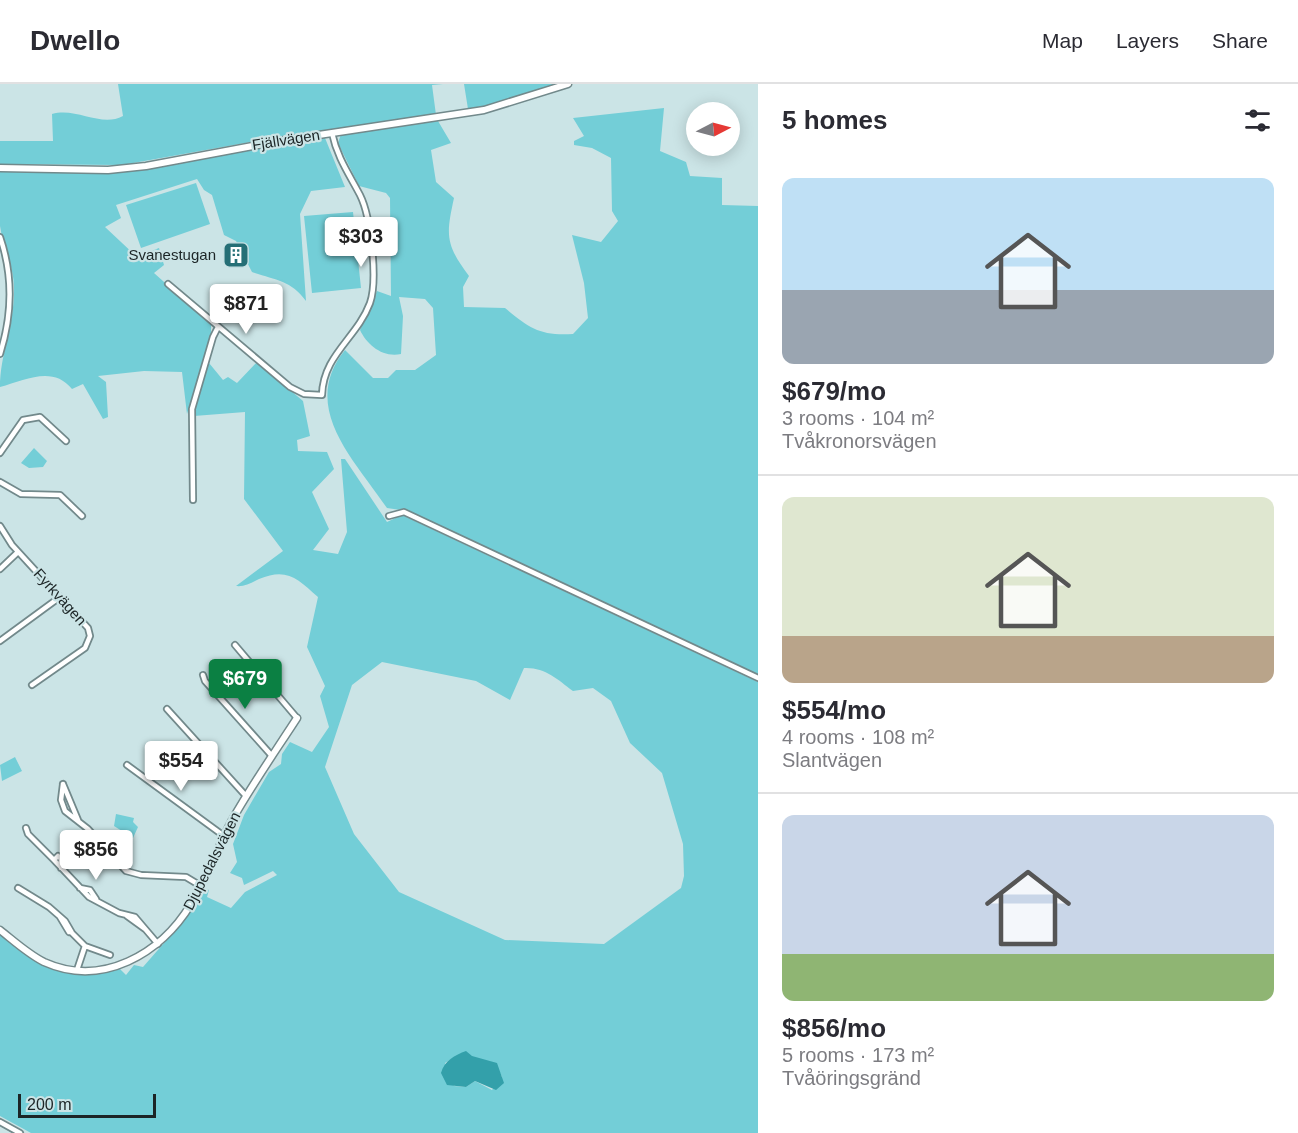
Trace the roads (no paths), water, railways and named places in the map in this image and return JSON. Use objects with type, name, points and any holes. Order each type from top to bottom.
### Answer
[{"type":"street","name":"Fjällvägen","points":[[0,168],[122,169],[484,110],[568,84]]},
{"type":"street","points":[[168,284],[298,392],[322,394],[326,369],[364,316],[373,287],[364,205],[339,157],[332,133]]},
{"type":"street","points":[[0,237],[8,269],[10,299],[0,354]]},
{"type":"street","points":[[193,500],[192,408],[218,327]]},
{"type":"street","points":[[0,453],[23,420],[31,418],[40,417],[66,441]]},
{"type":"street","points":[[0,482],[21,494],[60,495],[82,516]]},
{"type":"street","points":[[389,516],[404,512],[758,678]]},
{"type":"street","name":"Fyrkvägen","points":[[0,526],[18,552],[88,628],[90,640],[85,648],[32,686]]},
{"type":"street","points":[[0,569],[18,552]]},
{"type":"street","points":[[0,641],[60,597]]},
{"type":"street","points":[[235,645],[297,718]]},
{"type":"street","points":[[203,675],[205,681],[272,756]]},
{"type":"street","points":[[167,709],[246,796]]},
{"type":"street","name":"Djupedalsvägen","points":[[0,930],[26,951],[44,961],[77,970],[101,970],[123,965],[158,944],[183,916],[201,886],[246,796],[297,718]]},
{"type":"street","points":[[127,765],[224,836]]},
{"type":"street","points":[[79,820],[70,805],[63,784],[61,800],[64,808],[79,820],[115,860],[131,873],[177,878],[192,881],[201,886]]},
{"type":"street","points":[[64,808],[70,805]]},
{"type":"street","points":[[26,828],[28,834],[54,860],[55,857],[60,856],[61,868],[77,887],[97,901],[126,915],[147,930],[158,944]]},
{"type":"street","points":[[18,888],[49,907],[60,917],[64,927],[85,946],[110,955]]},
{"type":"street","points":[[77,970],[85,946]]},
{"type":"street","points":[[0,1122],[20,1133]]},
{"type":"waterway","points":[[0,1125],[14,1133]]},
{"type":"place","name":"Svanestugan","points":[[236,255]]}]
